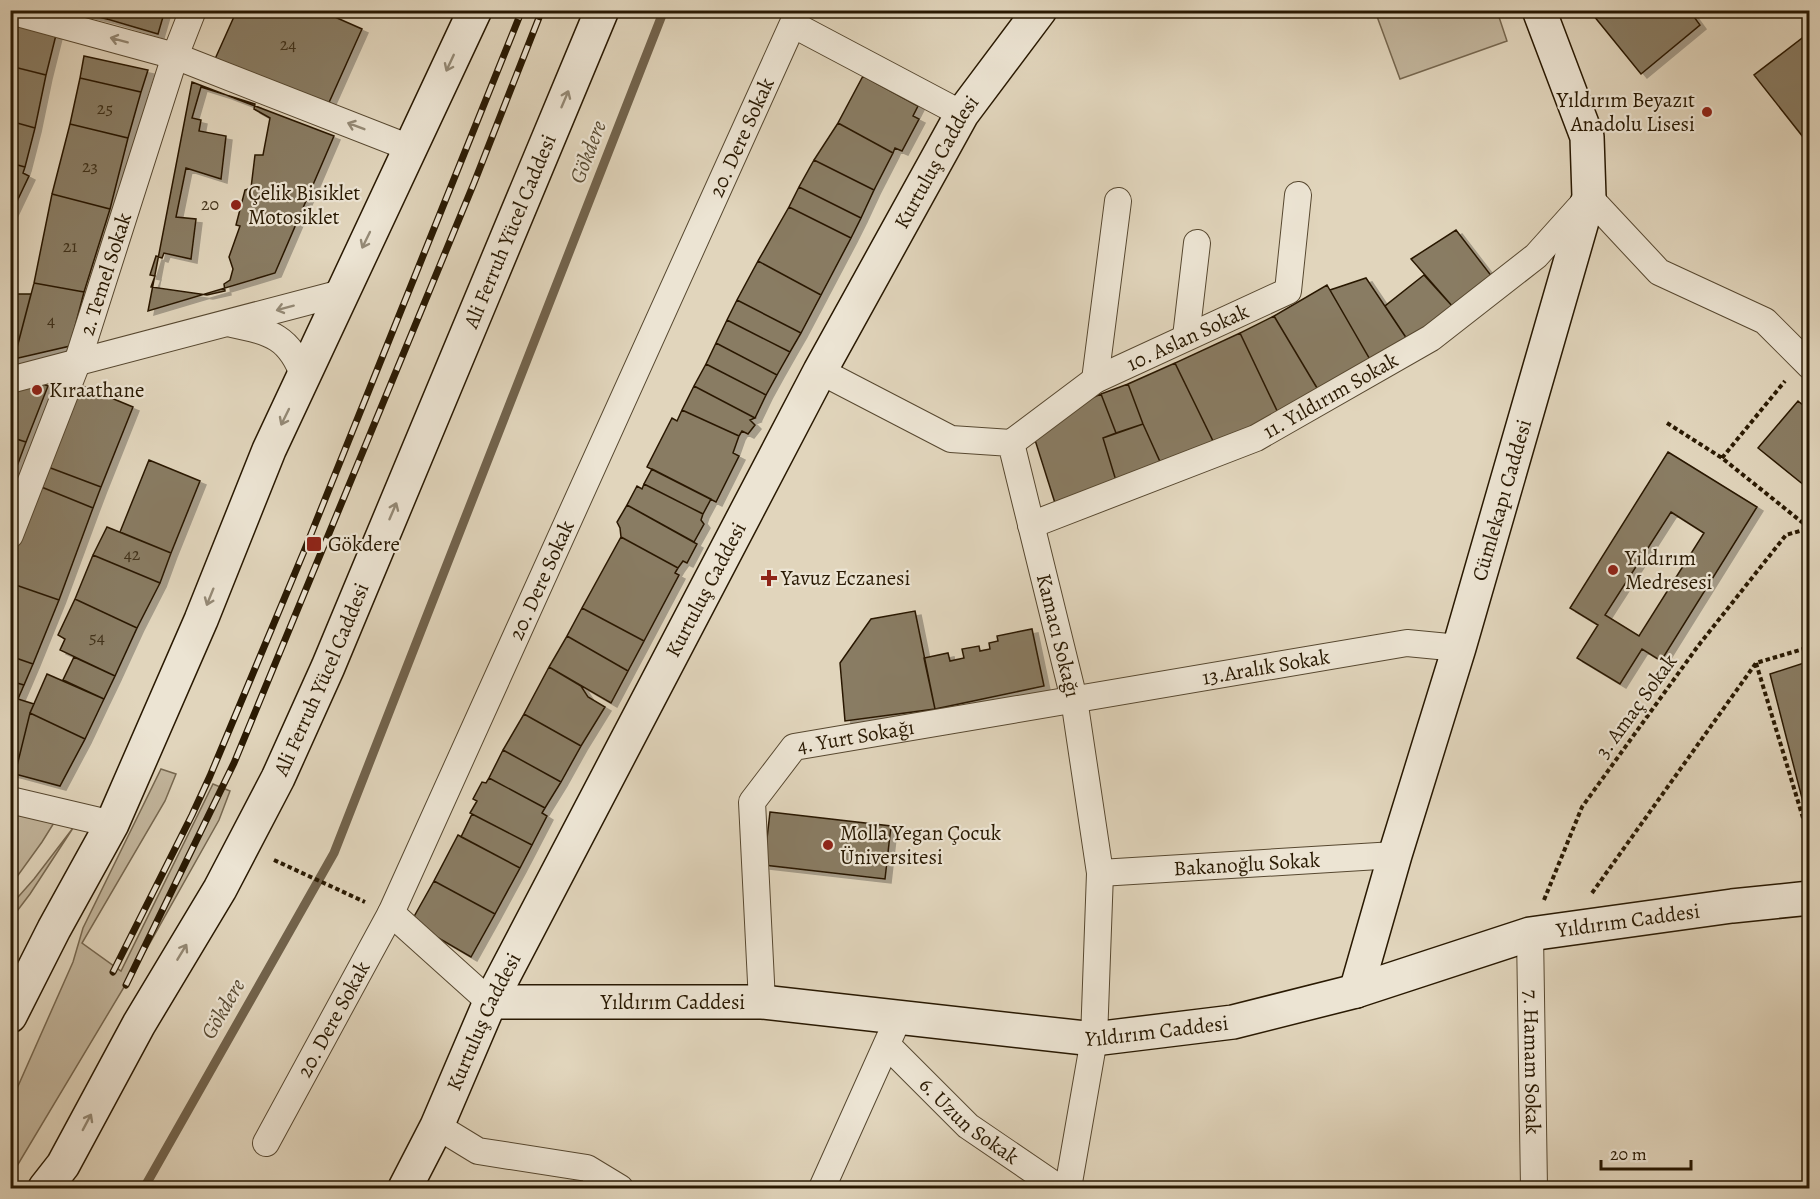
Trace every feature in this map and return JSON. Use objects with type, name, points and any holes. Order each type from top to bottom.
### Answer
[{"type":"main road","points":[[10,1016],[54,929],[112,824],[201,620],[269,450],[304,377],[340,293],[475,10]]},
{"type":"main road","name":"Ali Ferruh Yücel Caddesi","points":[[57,1181],[139,1024],[220,889],[278,778],[328,667],[602,10]]},
{"type":"main road","name":"Kurtuluş Caddesi","points":[[405,1188],[437,1126],[490,1002],[820,371],[962,114],[1040,10]]},
{"type":"main road","name":"Cümlekapı Caddesi","points":[[1356,991],[1459,648],[1589,197],[1587,137],[1539,10]]},
{"type":"main road","name":"Yıldırım Caddesi","points":[[490,1002],[762,1002],[893,1030],[1094,1039],[1233,1022],[1356,991],[1530,934],[1732,906],[1809,898]]},
{"type":"main road","points":[[10,964],[54,929]]},
{"type":"street","name":"2. Temel Sokak","points":[[10,535],[77,363],[175,56],[193,10]]},
{"type":"street","points":[[10,11],[175,56],[410,148]]},
{"type":"street","points":[[797,18],[962,114]]},
{"type":"street","name":"20. Dere Sokak","points":[[266,1143],[391,914],[797,18]]},
{"type":"street","name":"10. Aslan Sokak","points":[[1011,443],[1095,380],[1288,291],[1298,195]]},
{"type":"street","points":[[1589,197],[1659,272],[1765,321],[1806,363]]},
{"type":"street","name":"11. Yıldırım Sokak","points":[[1031,525],[1256,438],[1431,338],[1536,256],[1589,197]]},
{"type":"street","points":[[1095,380],[1118,201]]},
{"type":"street","points":[[1186,338],[1197,243]]},
{"type":"street","points":[[10,380],[340,293]]},
{"type":"street","points":[[229,323],[253,328],[272,335],[284,343],[298,359],[304,377]]},
{"type":"street","points":[[820,371],[951,439],[1011,443]]},
{"type":"street","name":"Kamacı Sokağı","points":[[1011,443],[1074,699],[1100,873],[1094,1039],[1068,1188]]},
{"type":"street","name":"13.Aralık Sokak","points":[[1074,699],[1407,643],[1459,648]]},
{"type":"street","name":"4. Yurt Sokağı","points":[[762,1002],[752,802],[794,747],[1074,699]]},
{"type":"street","points":[[10,800],[112,824]]},
{"type":"street","name":"Bakanoğlu Sokak","points":[[1100,873],[1395,855]]},
{"type":"street","points":[[391,914],[490,1002]]},
{"type":"street","name":"7. Hamam Sokak","points":[[1530,934],[1534,1188]]},
{"type":"street","points":[[822,1188],[893,1030]]},
{"type":"street","name":"6. Uzun Sokak","points":[[893,1030],[968,1126],[1059,1188]]},
{"type":"street","points":[[437,1126],[478,1151],[587,1168],[620,1188]]},
{"type":"path","points":[[1722,458],[1806,363]]},
{"type":"path","points":[[1667,423],[1722,458],[1809,528]]},
{"type":"path","name":"3. Amaç Sokak","points":[[1530,934],[1582,807],[1698,646],[1786,535],[1809,528]]},
{"type":"path","points":[[1566,929],[1756,663],[1809,647]]},
{"type":"path","points":[[1756,663],[1809,841]]},
{"type":"path","points":[[274,860],[355,897]]},
{"type":"shaded area","points":[[1375,11],[1497,11],[1507,41],[1400,79]]},
{"type":"shaded area","points":[[161,769],[176,774],[165,801],[82,943],[121,971],[213,784],[230,791],[219,820],[142,957],[11,1176],[11,1102],[73,962],[83,928]]},
{"type":"shaded area","points":[[11,807],[57,818],[11,885]]},
{"type":"shaded area","points":[[73,828],[30,894],[11,919],[11,905]]},
{"type":"building","points":[[77,10],[109,10],[107,19],[77,12]]},
{"type":"building","points":[[109,10],[165,10],[158,34],[107,19]]},
{"type":"building","points":[[237,10],[319,10],[362,29],[327,107],[215,59]]},
{"type":"building","points":[[1589,10],[1689,10],[1700,25],[1641,74]]},
{"type":"building","points":[[10,22],[56,35],[46,75],[10,66]]},
{"type":"building","points":[[1810,32],[1810,141],[1807,142],[1754,75]]},
{"type":"building","points":[[84,56],[148,70],[141,92],[80,78]]},
{"type":"building","points":[[10,66],[46,75],[35,128],[10,121]]},
{"type":"building","points":[[863,76],[918,106],[913,116],[919,119],[902,151],[895,148],[893,153],[838,123]]},
{"type":"building","points":[[80,78],[141,92],[128,138],[70,124]]},
{"type":"building","name":"Çelik Bisiklet Motosiklet","points":[[192,82],[334,136],[275,273],[148,311]]},
{"type":"building","points":[[201,87],[255,104],[254,109],[270,118],[263,155],[255,155],[251,188],[245,190],[236,225],[240,226],[229,257],[233,269],[230,280],[224,284],[225,291],[207,295],[151,287],[155,276],[150,275],[156,256],[162,258],[164,253],[191,259],[196,219],[176,217],[186,168],[221,179],[226,136],[199,131],[201,120],[192,118]]},
{"type":"building","points":[[10,121],[35,128],[25,167],[10,163]]},
{"type":"building","points":[[838,123],[893,153],[874,190],[814,160]]},
{"type":"building","points":[[70,124],[128,138],[110,209],[52,194]]},
{"type":"building","points":[[814,160],[874,190],[861,218],[799,187]]},
{"type":"building","points":[[10,163],[25,167],[23,173],[29,176],[10,216]]},
{"type":"building","points":[[799,187],[861,218],[851,238],[789,207]]},
{"type":"building","points":[[52,194],[110,209],[84,292],[34,283]]},
{"type":"building","points":[[789,207],[851,238],[821,295],[758,261]]},
{"type":"building","points":[[1456,230],[1496,282],[1453,307],[1411,259]]},
{"type":"building","points":[[758,261],[821,295],[801,333],[737,300]]},
{"type":"building","points":[[1424,275],[1453,307],[1409,342],[1385,306]]},
{"type":"building","points":[[1366,278],[1409,342],[1372,363],[1330,290]]},
{"type":"building","points":[[34,283],[84,292],[70,346],[14,359]]},
{"type":"building","points":[[1327,285],[1372,363],[1320,393],[1274,316]]},
{"type":"building","points":[[10,294],[31,294],[14,359],[10,360]]},
{"type":"building","points":[[737,300],[801,333],[790,352],[727,320]]},
{"type":"building","points":[[1274,316],[1320,393],[1280,417],[1240,333]]},
{"type":"building","points":[[727,320],[790,352],[777,375],[716,343]]},
{"type":"building","points":[[1240,333],[1280,417],[1216,447],[1175,363]]},
{"type":"building","points":[[716,343],[777,375],[766,395],[706,364]]},
{"type":"building","points":[[1175,363],[1216,447],[1162,466],[1128,384]]},
{"type":"building","points":[[706,364],[766,395],[755,418],[694,386]]},
{"type":"building","points":[[30,379],[48,386],[26,442],[10,437],[10,384]]},
{"type":"building","points":[[1128,384],[1143,424],[1116,433],[1101,394]]},
{"type":"building","points":[[80,385],[133,407],[101,487],[48,467]]},
{"type":"building","points":[[694,386],[755,418],[750,420],[755,425],[748,434],[742,431],[739,436],[682,410]]},
{"type":"building","points":[[1101,394],[1116,433],[1103,438],[1117,484],[1055,503],[1035,440],[1059,412]]},
{"type":"building","points":[[1798,401],[1810,411],[1810,490],[1758,448]]},
{"type":"building","points":[[682,410],[739,436],[733,453],[739,456],[716,502],[647,467],[672,418],[677,421]]},
{"type":"building","points":[[1143,424],[1162,466],[1117,484],[1103,438]]},
{"type":"building","points":[[10,437],[26,442],[10,485]]},
{"type":"building","name":"Yıldırım Medresesi","points":[[1668,452],[1757,507],[1661,661],[1642,649],[1620,684],[1577,658],[1598,625],[1570,608]],"holes":[[[1671,512],[1704,533],[1639,636],[1605,615]]]},
{"type":"building","points":[[149,460],[200,481],[171,553],[120,532]]},
{"type":"building","points":[[48,467],[101,487],[93,508],[39,486]]},
{"type":"building","points":[[652,469],[711,499],[703,514],[644,484]]},
{"type":"building","points":[[644,484],[703,514],[701,520],[704,524],[694,542],[627,505],[637,486],[642,489]]},
{"type":"building","points":[[39,486],[93,508],[59,600],[10,583],[10,563]]},
{"type":"building","points":[[627,505],[697,544],[687,563],[683,561],[678,568],[621,537],[617,522]]},
{"type":"building","points":[[107,527],[171,553],[160,583],[93,555]]},
{"type":"building","points":[[621,537],[678,568],[675,573],[679,575],[644,641],[582,608]]},
{"type":"building","points":[[93,555],[160,583],[137,628],[75,599]]},
{"type":"building","points":[[10,583],[59,600],[33,664],[10,656]]},
{"type":"building","points":[[75,599],[137,628],[115,676],[60,650],[65,639],[58,635]]},
{"type":"building","points":[[582,608],[644,641],[628,671],[567,636]]},
{"type":"building","points":[[915,611],[935,709],[845,721],[840,663],[871,619]]},
{"type":"building","points":[[1032,629],[1044,686],[935,709],[924,658],[948,653],[950,661],[964,658],[962,649],[979,646],[980,651],[990,649],[989,643],[998,641],[997,636]]},
{"type":"building","points":[[567,636],[628,671],[611,703],[549,667]]},
{"type":"building","points":[[10,656],[33,664],[24,685],[10,681]]},
{"type":"building","points":[[74,657],[115,676],[104,699],[63,680]]},
{"type":"building","points":[[1810,661],[1810,809],[1805,810],[1770,674]]},
{"type":"building","points":[[549,667],[581,686],[588,697],[605,707],[581,746],[524,714]]},
{"type":"building","points":[[47,674],[104,699],[85,739],[30,713]]},
{"type":"building","points":[[10,681],[24,685],[18,699],[34,704],[15,774],[10,773]]},
{"type":"building","points":[[30,713],[85,739],[60,786],[15,774]]},
{"type":"building","points":[[524,714],[581,746],[561,782],[503,750]]},
{"type":"building","points":[[503,750],[561,782],[545,808],[489,778]]},
{"type":"building","points":[[489,778],[545,808],[542,813],[547,816],[532,845],[470,813],[477,801],[473,799],[482,782],[486,783]]},
{"type":"building","name":"Molla Yegan Çocuk Üniversitesi","points":[[770,812],[891,826],[885,879],[764,865]]},
{"type":"building","points":[[472,814],[532,845],[520,868],[461,837]]},
{"type":"building","points":[[458,835],[520,868],[495,914],[434,881]]},
{"type":"building","points":[[434,881],[495,914],[471,957],[411,922]]},
{"type":"waterway","name":"Gökdere","points":[[144,1188],[334,853],[664,10]]},
{"type":"railway","points":[[113,972],[210,776],[305,549],[522,10]]},
{"type":"railway","points":[[126,985],[234,763],[474,183],[542,10]]},
{"type":"place","name":"Yıldırım Beyazıt Anadolu Lisesi","points":[[1707,112]]},
{"type":"place","name":"Çelik Bisiklet Motosiklet","points":[[236,205]]},
{"type":"place","name":"Kıraathane","points":[[37,390]]},
{"type":"place","name":"Gökdere","points":[[314,544]]},
{"type":"place","name":"Yıldırım Medresesi","points":[[1613,570]]},
{"type":"place","name":"Yavuz Eczanesi","points":[[769,578]]},
{"type":"place","name":"Molla Yegan Çocuk Üniversitesi","points":[[828,845]]}]
